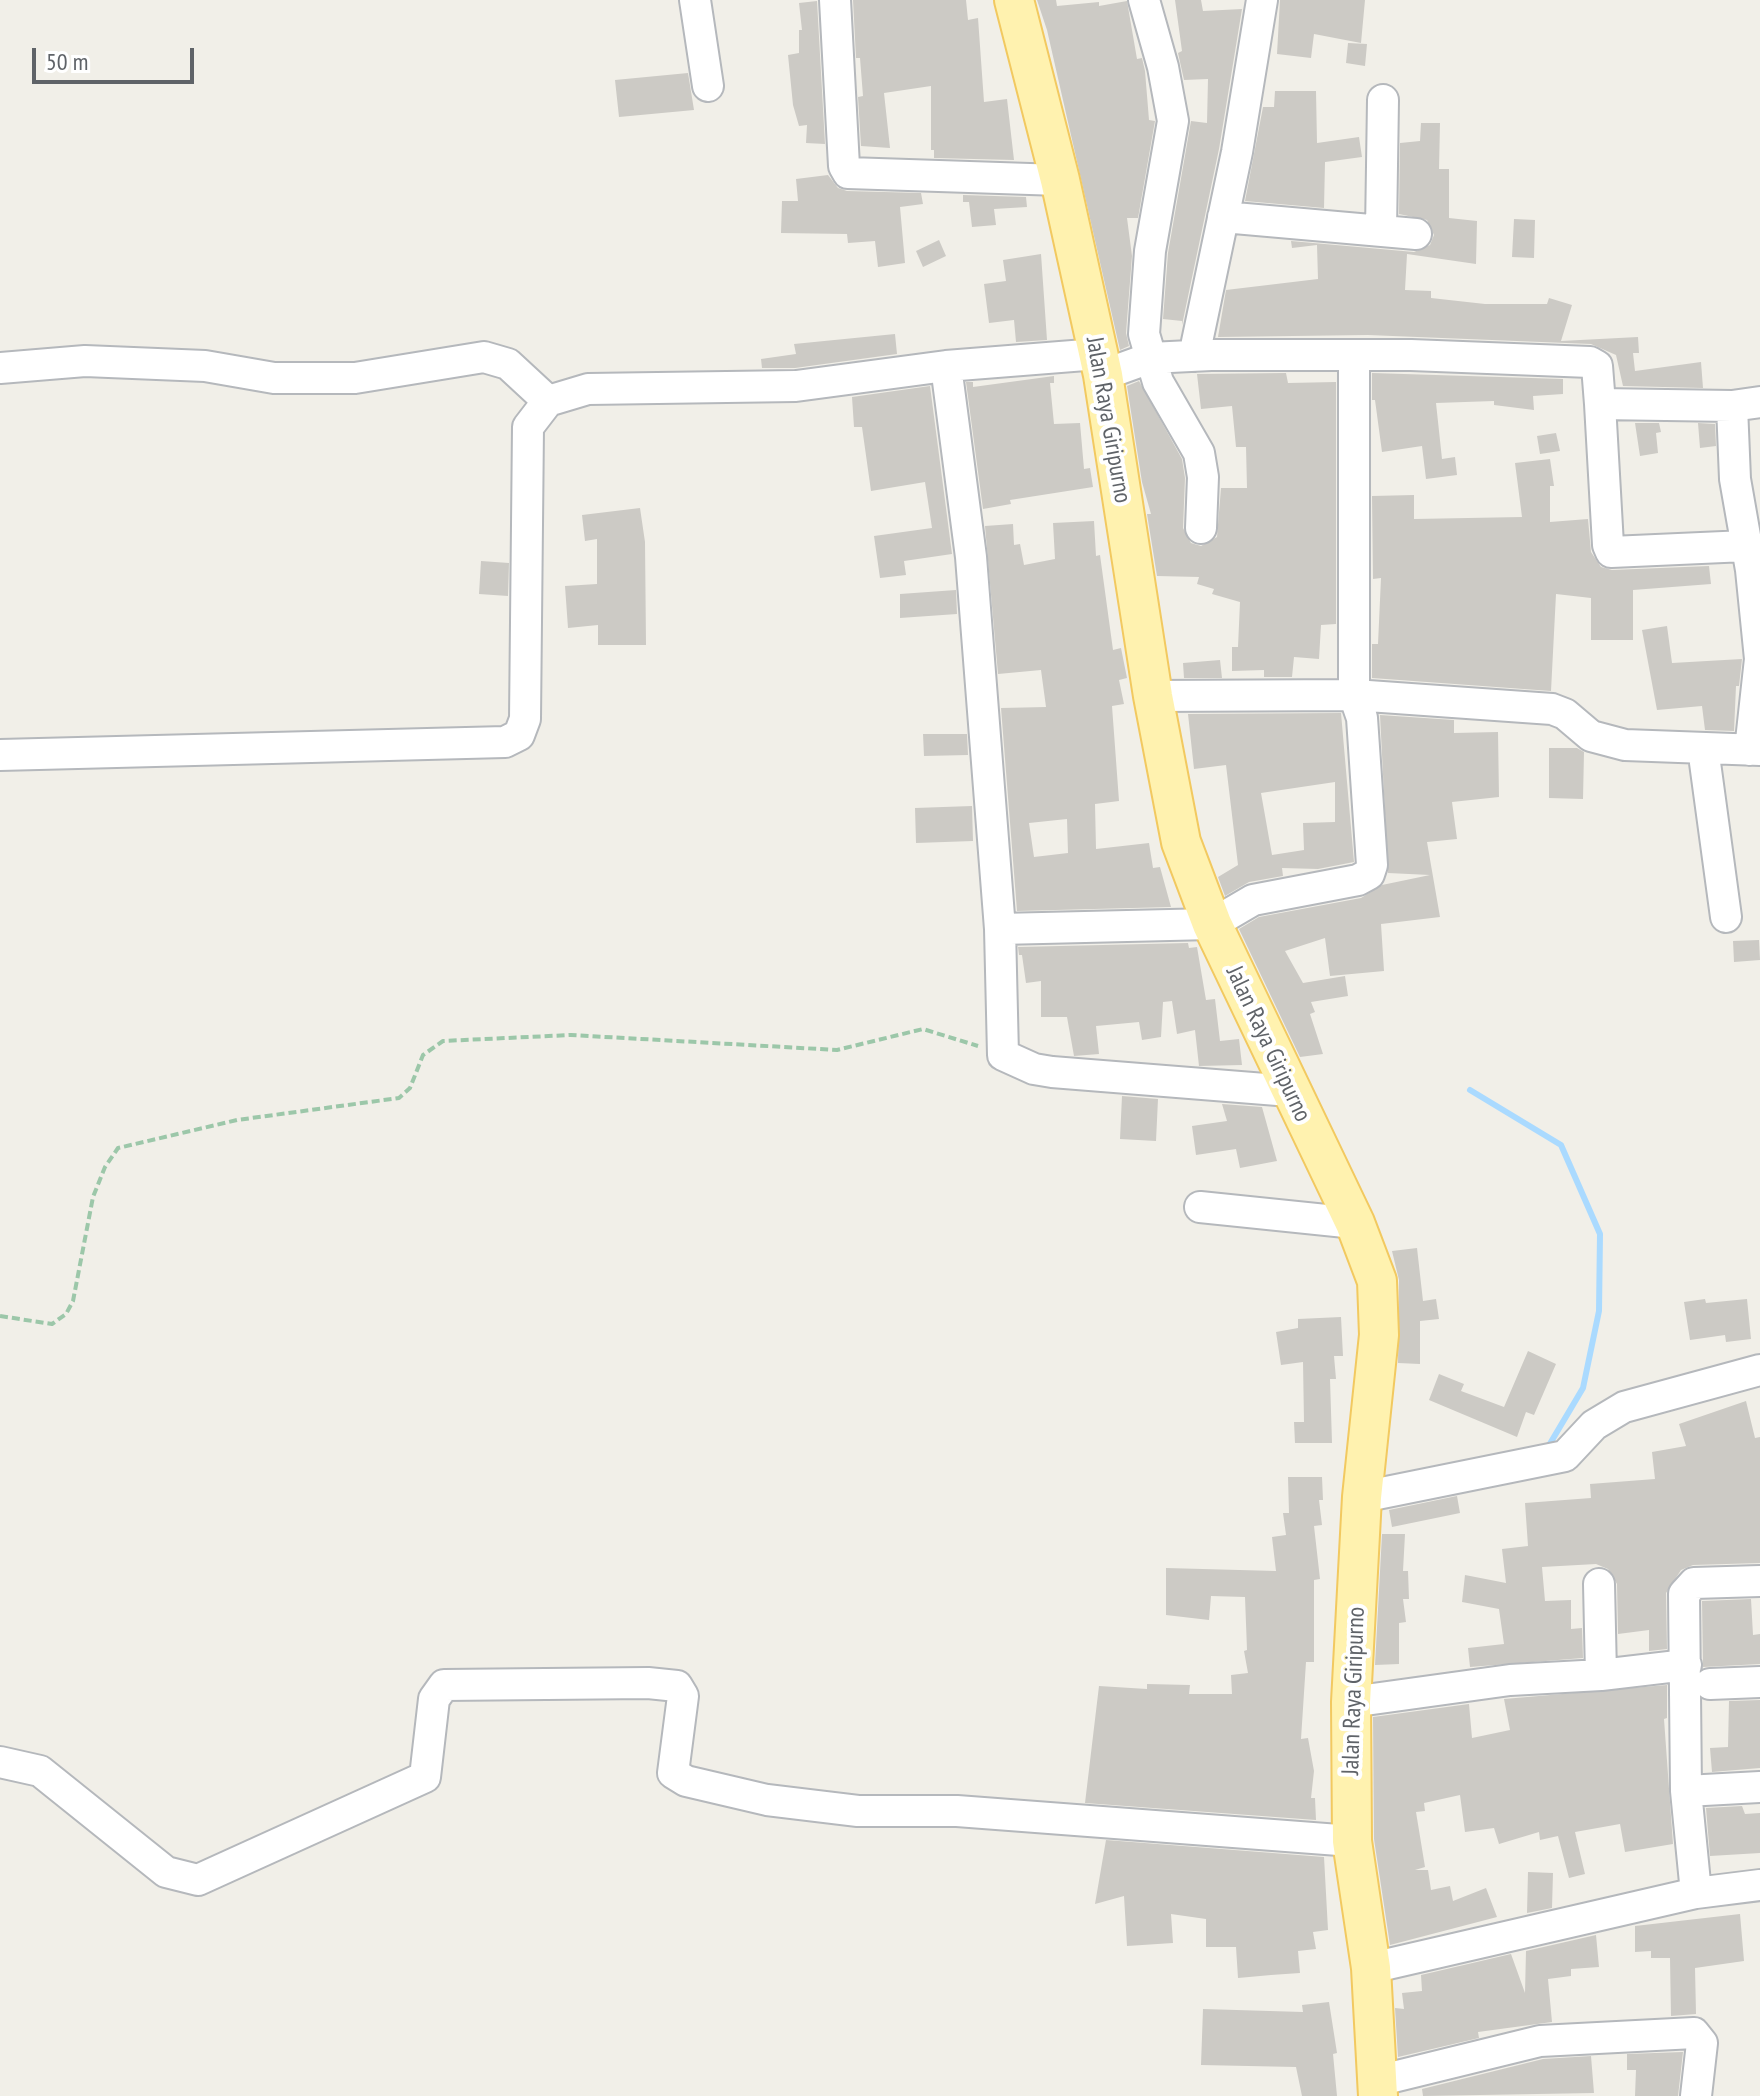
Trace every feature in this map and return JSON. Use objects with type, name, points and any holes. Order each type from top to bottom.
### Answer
[{"type":"main road","name":"Jalan Raya Giripurno","points":[[1014,0],[1060,180],[1101,365],[1176,824],[1212,924],[1355,1223],[1377,1281],[1380,1319],[1362,1497],[1351,1702],[1352,1841],[1371,1968],[1378,2088]]},
{"type":"street","points":[[695,0],[708,86]]},
{"type":"street","points":[[835,0],[844,166],[848,173],[1060,180]]},
{"type":"street","points":[[1144,0],[1173,109],[1147,283],[1144,334],[1167,357]]},
{"type":"street","points":[[1201,528],[1203,477],[1199,453],[1158,382],[1223,217],[1262,0]]},
{"type":"street","points":[[1381,231],[1383,100]]},
{"type":"street","points":[[1223,217],[1416,234]]},
{"type":"street","points":[[0,755],[505,742],[519,735],[525,719],[528,427],[548,401],[588,389],[796,386],[946,366],[1101,365],[1167,357],[1354,358],[1411,355],[1593,362],[1597,366],[1608,545],[1611,552],[1746,546]]},
{"type":"street","points":[[0,368],[85,361],[205,366],[274,378],[355,378],[484,357],[508,364],[548,401]]},
{"type":"street","points":[[1000,929],[1212,924],[1259,898],[1358,880],[1371,871],[1362,718],[1354,695],[1354,358]]},
{"type":"street","points":[[946,366],[971,557],[1000,929],[1003,1055],[1034,1069],[1052,1072],[1290,1091]]},
{"type":"street","points":[[1153,696],[1354,695],[1552,709],[1591,736],[1625,745],[1755,750],[1760,659],[1735,479],[1746,404],[1600,404]]},
{"type":"street","points":[[1703,748],[1726,917]]},
{"type":"street","points":[[1200,1207],[1355,1223]]},
{"type":"street","points":[[1362,1497],[1565,1456],[1594,1425],[1624,1407],[1760,1370]]},
{"type":"street","points":[[1696,1893],[1686,1791],[1684,1594],[1694,1583],[1760,1581]]},
{"type":"street","points":[[1599,1584],[1601,1675]]},
{"type":"street","points":[[1351,1702],[1510,1680],[1601,1675],[1686,1665]]},
{"type":"street","points":[[1710,1684],[1760,1682]]},
{"type":"street","points":[[0,1762],[40,1771],[166,1872],[198,1880],[425,1777],[434,1699],[444,1685],[648,1683],[677,1686],[683,1696],[673,1773],[686,1781],[754,1797],[858,1811],[957,1811],[1352,1841]]},
{"type":"street","points":[[1686,1791],[1760,1787]]},
{"type":"street","points":[[1371,1968],[1696,1893],[1760,1885]]},
{"type":"street","points":[[1378,2088],[1540,2041],[1694,2033],[1702,2043],[1696,2096]]},
{"type":"path","points":[[0,1316],[52,1324],[66,1314],[73,1301],[93,1197],[105,1167],[118,1148],[237,1120],[399,1098],[410,1088],[423,1055],[443,1041],[571,1035],[837,1050],[912,1029],[934,1029],[1003,1055]]},
{"type":"building","points":[[853,0],[966,0],[968,20],[978,18],[984,102],[1007,99],[1014,160],[934,158],[934,150],[931,150],[931,86],[884,93],[890,148],[861,146],[858,97],[863,96],[860,58],[856,58]]},
{"type":"building","points":[[1037,0],[1056,0],[1057,6],[1099,2],[1099,6],[1127,1],[1137,59],[1142,58],[1149,120],[1155,121],[1138,218],[1127,218],[1132,256],[1126,333],[1129,346],[1120,350],[1047,30]]},
{"type":"building","points":[[1175,0],[1201,0],[1203,11],[1242,9],[1219,149],[1182,325],[1182,321],[1163,319],[1168,253],[1191,121],[1207,123],[1208,79],[1184,80],[1178,53],[1182,51]]},
{"type":"building","points":[[1280,0],[1365,0],[1361,43],[1314,34],[1311,58],[1277,54]]},
{"type":"building","points":[[817,1],[825,144],[806,143],[807,125],[799,126],[793,105],[788,55],[799,53],[799,30],[802,30],[799,3]]},
{"type":"building","points":[[1348,43],[1367,44],[1365,66],[1346,63]]},
{"type":"building","points":[[688,73],[694,110],[619,117],[615,80]]},
{"type":"building","points":[[1275,91],[1316,91],[1317,143],[1359,137],[1362,157],[1325,162],[1324,208],[1245,201],[1263,107],[1274,107]]},
{"type":"building","points":[[1421,123],[1440,123],[1439,169],[1449,169],[1449,218],[1477,221],[1476,264],[1407,254],[1405,290],[1431,291],[1431,298],[1485,304],[1547,304],[1549,298],[1572,305],[1561,341],[1638,337],[1639,353],[1633,353],[1635,371],[1701,362],[1703,388],[1623,386],[1616,355],[1591,344],[1368,335],[1218,337],[1226,290],[1318,279],[1317,245],[1292,248],[1291,241],[1414,252],[1430,245],[1434,235],[1427,220],[1399,214],[1400,143],[1420,141]]},
{"type":"building","points":[[828,175],[838,188],[847,191],[921,193],[923,204],[900,207],[905,263],[878,267],[875,241],[848,243],[847,234],[781,233],[782,201],[798,201],[796,179]]},
{"type":"building","points":[[963,195],[1026,197],[1027,207],[994,209],[996,225],[972,227],[969,202],[963,202]]},
{"type":"building","points":[[1514,219],[1535,220],[1534,258],[1512,257]]},
{"type":"building","points":[[939,240],[946,256],[923,267],[916,251]]},
{"type":"building","points":[[1041,254],[1047,340],[1016,342],[1014,320],[989,323],[984,284],[1006,281],[1003,260]]},
{"type":"building","points":[[895,334],[897,354],[795,368],[762,368],[761,359],[796,354],[794,344]]},
{"type":"building","points":[[1286,373],[1288,383],[1336,382],[1336,624],[1321,625],[1319,659],[1294,657],[1292,677],[1264,677],[1264,670],[1232,671],[1232,647],[1238,647],[1240,602],[1212,594],[1214,589],[1197,584],[1199,577],[1157,576],[1147,514],[1151,514],[1142,482],[1127,386],[1139,381],[1182,459],[1185,478],[1183,528],[1191,543],[1201,546],[1217,537],[1221,488],[1247,488],[1246,447],[1236,447],[1232,406],[1201,409],[1197,374]]},
{"type":"building","points":[[1372,373],[1563,379],[1563,394],[1533,396],[1534,410],[1494,405],[1494,401],[1436,403],[1442,459],[1455,457],[1457,475],[1426,479],[1422,446],[1382,452],[1375,400],[1372,400]]},
{"type":"building","points":[[1054,376],[1054,383],[1050,383],[1054,424],[1080,423],[1084,469],[1090,468],[1093,487],[1010,500],[1011,504],[983,509],[966,382],[973,382],[973,387]]},
{"type":"building","points":[[930,386],[952,554],[904,561],[906,575],[880,578],[874,536],[932,528],[925,482],[871,491],[862,427],[854,427],[852,397]]},
{"type":"building","points":[[1635,423],[1659,423],[1661,432],[1656,433],[1658,453],[1640,456]]},
{"type":"building","points":[[1698,423],[1715,424],[1716,446],[1700,448]]},
{"type":"building","points":[[1556,433],[1560,451],[1540,454],[1537,436]]},
{"type":"building","points":[[1550,459],[1554,486],[1550,486],[1550,522],[1588,519],[1591,552],[1601,567],[1612,570],[1709,566],[1711,584],[1633,590],[1633,640],[1591,640],[1591,598],[1556,594],[1551,691],[1372,678],[1372,644],[1378,644],[1381,578],[1373,579],[1372,496],[1414,495],[1414,519],[1522,517],[1515,463]]},
{"type":"building","points":[[640,508],[645,542],[646,645],[598,645],[598,625],[568,628],[565,586],[597,584],[597,539],[585,541],[582,515]]},
{"type":"building","points":[[1094,521],[1096,556],[1100,555],[1113,650],[1121,648],[1127,678],[1119,680],[1124,704],[1112,706],[1119,801],[1095,804],[1096,849],[1149,843],[1153,868],[1160,867],[1171,907],[1017,911],[1001,708],[1046,707],[1041,670],[998,674],[985,526],[1013,524],[1014,545],[1020,544],[1024,565],[1055,559],[1053,523]],"holes":[[[1067,819],[1068,853],[1034,857],[1029,823]]]},
{"type":"building","points":[[481,561],[509,563],[508,596],[479,594]]},
{"type":"building","points":[[956,590],[957,614],[900,618],[900,594]]},
{"type":"building","points":[[1667,626],[1672,663],[1742,659],[1739,686],[1736,686],[1734,731],[1705,730],[1702,706],[1657,710],[1642,630]]},
{"type":"building","points":[[1220,660],[1222,678],[1184,678],[1183,663]]},
{"type":"building","points":[[1341,713],[1354,862],[1318,869],[1282,868],[1283,876],[1249,882],[1225,896],[1218,877],[1238,865],[1226,765],[1194,769],[1188,714]],"holes":[[[1335,782],[1335,822],[1303,823],[1304,850],[1272,855],[1261,793]]]},
{"type":"building","points":[[1380,715],[1454,720],[1454,733],[1498,732],[1499,797],[1452,802],[1457,839],[1427,842],[1440,917],[1381,924],[1384,971],[1330,976],[1325,938],[1285,951],[1303,983],[1345,976],[1348,996],[1311,1002],[1315,1012],[1310,1014],[1323,1054],[1300,1057],[1239,929],[1259,917],[1361,898],[1382,885],[1430,875],[1388,873]]},
{"type":"building","points":[[923,734],[967,734],[968,755],[924,756]]},
{"type":"building","points":[[1549,748],[1577,748],[1584,752],[1583,799],[1549,798]]},
{"type":"building","points":[[972,806],[973,841],[916,843],[915,808]]},
{"type":"building","points":[[1759,940],[1760,960],[1734,962],[1733,941]]},
{"type":"building","points":[[1188,943],[1189,948],[1197,947],[1206,1000],[1215,999],[1220,1041],[1239,1039],[1242,1065],[1199,1066],[1195,1030],[1177,1034],[1172,1001],[1163,1002],[1161,1037],[1142,1040],[1139,1022],[1096,1026],[1099,1054],[1074,1056],[1067,1017],[1041,1017],[1041,981],[1026,983],[1018,947]]},
{"type":"building","points":[[1122,1096],[1158,1099],[1156,1141],[1120,1139]]},
{"type":"building","points":[[1222,1104],[1262,1107],[1277,1161],[1240,1168],[1236,1149],[1196,1155],[1192,1126],[1227,1121]]},
{"type":"building","points":[[1417,1248],[1423,1301],[1436,1299],[1439,1319],[1420,1321],[1420,1364],[1398,1363],[1399,1280],[1392,1251]]},
{"type":"building","points":[[1705,1299],[1706,1303],[1747,1299],[1751,1339],[1726,1342],[1725,1335],[1690,1340],[1684,1302]]},
{"type":"building","points":[[1341,1317],[1343,1356],[1334,1356],[1336,1379],[1330,1379],[1332,1443],[1295,1443],[1294,1422],[1304,1422],[1303,1362],[1281,1365],[1276,1332],[1298,1328],[1298,1319]]},
{"type":"building","points":[[1528,1351],[1556,1364],[1534,1415],[1526,1412],[1517,1437],[1429,1400],[1439,1374],[1464,1384],[1461,1391],[1504,1407]]},
{"type":"building","points":[[1746,1401],[1755,1438],[1760,1437],[1760,1563],[1693,1565],[1681,1570],[1666,1593],[1667,1649],[1649,1651],[1649,1630],[1618,1634],[1617,1584],[1608,1569],[1596,1564],[1542,1567],[1545,1601],[1571,1600],[1571,1629],[1582,1628],[1583,1658],[1470,1667],[1468,1648],[1504,1644],[1499,1609],[1462,1602],[1465,1575],[1506,1583],[1502,1549],[1528,1546],[1525,1503],[1591,1498],[1590,1484],[1655,1479],[1652,1452],[1686,1446],[1679,1424]]},
{"type":"building","points":[[1288,1477],[1322,1477],[1323,1500],[1319,1500],[1322,1525],[1314,1526],[1320,1579],[1314,1580],[1314,1662],[1306,1662],[1301,1739],[1308,1738],[1314,1771],[1311,1798],[1315,1798],[1316,1820],[1085,1803],[1099,1686],[1147,1689],[1147,1684],[1190,1685],[1189,1694],[1232,1694],[1231,1675],[1248,1673],[1244,1651],[1247,1650],[1245,1597],[1211,1596],[1209,1620],[1166,1615],[1166,1568],[1276,1571],[1272,1537],[1286,1535],[1283,1513],[1289,1513]]},
{"type":"building","points":[[1457,1496],[1460,1513],[1392,1527],[1389,1510]]},
{"type":"building","points":[[1382,1534],[1405,1534],[1403,1571],[1408,1571],[1409,1599],[1403,1599],[1406,1622],[1399,1623],[1399,1664],[1375,1665]]},
{"type":"building","points":[[1751,1599],[1753,1635],[1760,1634],[1760,1664],[1703,1667],[1702,1601]]},
{"type":"building","points":[[1667,1685],[1667,1718],[1664,1719],[1673,1844],[1625,1852],[1620,1824],[1575,1832],[1585,1874],[1569,1878],[1558,1836],[1540,1840],[1539,1832],[1499,1844],[1494,1828],[1465,1832],[1460,1795],[1424,1803],[1425,1811],[1416,1812],[1425,1867],[1415,1870],[1428,1870],[1431,1890],[1450,1886],[1453,1901],[1486,1888],[1497,1917],[1390,1945],[1374,1839],[1373,1717],[1469,1704],[1472,1738],[1510,1730],[1504,1699]]},
{"type":"building","points":[[1760,1700],[1760,1768],[1712,1772],[1710,1748],[1728,1747],[1729,1701]]},
{"type":"building","points":[[1742,1806],[1745,1814],[1760,1813],[1760,1853],[1710,1856],[1706,1808]]},
{"type":"building","points":[[1106,1840],[1324,1857],[1328,1930],[1313,1932],[1316,1949],[1298,1951],[1300,1973],[1238,1978],[1236,1947],[1206,1947],[1206,1919],[1171,1914],[1173,1943],[1127,1946],[1124,1896],[1095,1904]]},
{"type":"building","points":[[1528,1872],[1553,1873],[1552,1908],[1527,1913]]},
{"type":"building","points":[[1740,1914],[1744,1961],[1695,1968],[1696,2014],[1671,2016],[1670,1958],[1651,1958],[1651,1951],[1635,1952],[1635,1926]]},
{"type":"building","points":[[1596,1935],[1599,1967],[1571,1969],[1571,1976],[1548,1979],[1552,2022],[1478,2032],[1479,2038],[1398,2057],[1395,2008],[1404,2009],[1402,1993],[1422,1991],[1421,1975],[1511,1954],[1525,1993],[1526,1951]]},
{"type":"building","points":[[1329,2002],[1337,2053],[1333,2054],[1337,2096],[1302,2096],[1296,2067],[1201,2065],[1203,2009],[1303,2012],[1302,2005]]},
{"type":"building","points":[[1683,2052],[1678,2096],[1635,2096],[1636,2070],[1627,2070],[1627,2054]]},
{"type":"building","points":[[1591,2056],[1594,2093],[1423,2096],[1422,2089],[1543,2059]]},
{"type":"waterway","points":[[1470,1090],[1561,1145],[1600,1234],[1599,1311],[1583,1388],[1548,1447]]}]
